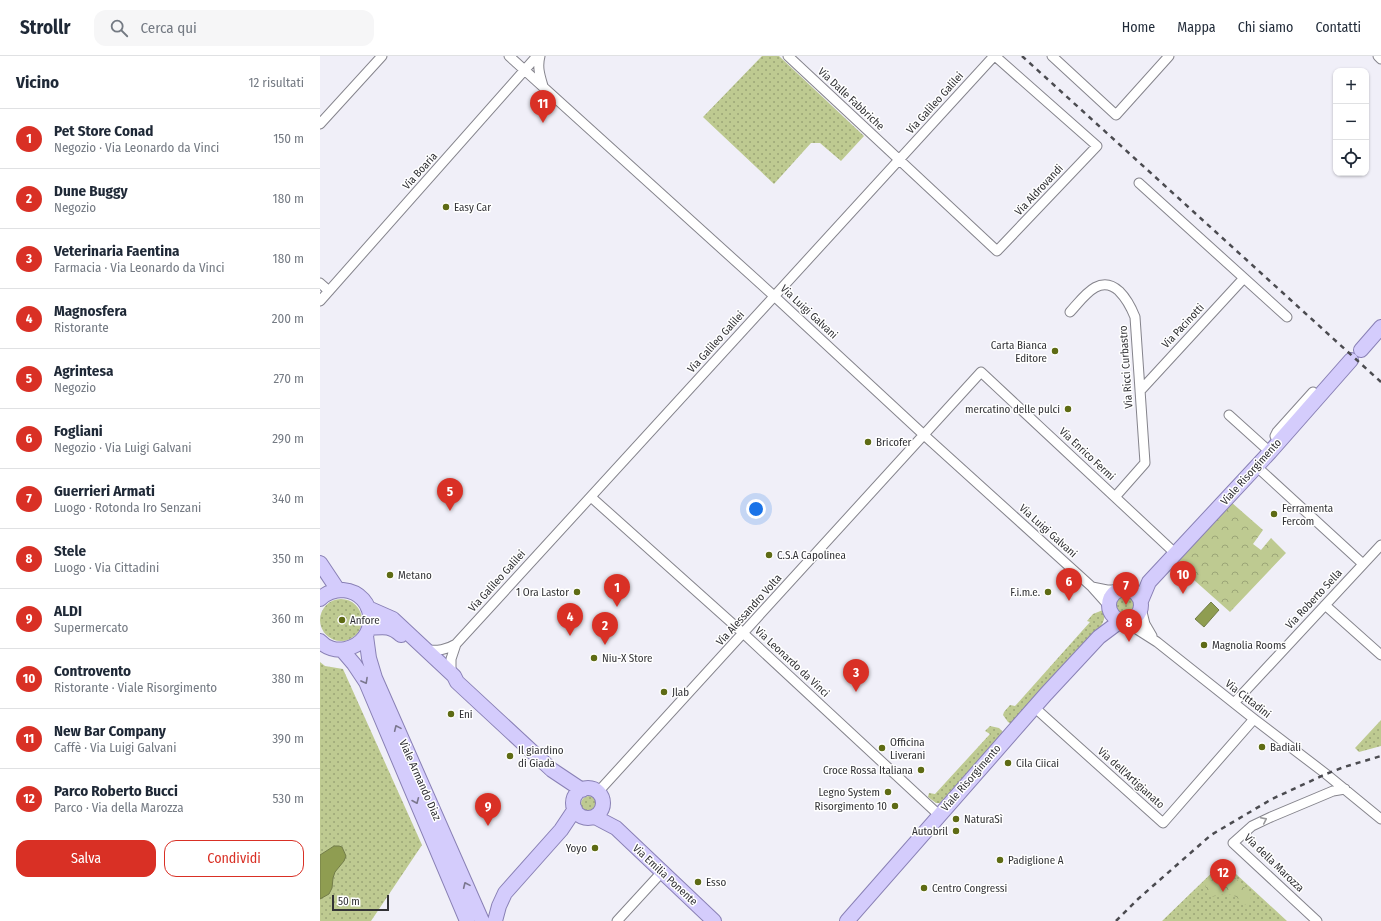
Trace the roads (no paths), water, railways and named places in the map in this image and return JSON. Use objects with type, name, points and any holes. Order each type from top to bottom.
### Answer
[{"type":"main road","name":"Viale Risorgimento","points":[[1124,590],[1148,582],[1176,554],[1381,328]]},
{"type":"main road","points":[[320,563],[338,590]]},
{"type":"main road","name":"Viale Risorgimento","points":[[1141,605],[1148,582]]},
{"type":"main road","points":[[320,599],[330,592],[338,590],[346,591],[354,593],[360,597],[368,608]]},
{"type":"main road","points":[[1124,590],[1137,594],[1141,605],[1140,612],[1135,618],[1132,620],[1123,621],[1114,617],[1109,603],[1113,595],[1124,590]]},
{"type":"main road","name":"Viale Armando Diaz","points":[[368,608],[371,618],[368,632],[369,658],[375,678],[482,921]]},
{"type":"main road","name":"Via Emilia Ponente","points":[[368,608],[393,619],[552,770],[585,807],[616,828],[714,921]]},
{"type":"main road","name":"Viale Risorgimento","points":[[1099,638],[1108,620],[1110,609]]},
{"type":"main road","name":"Viale Risorgimento","points":[[847,921],[1034,707],[1099,638],[1115,625],[1123,621]]},
{"type":"main road","name":"Via Emilia Ponente","points":[[368,632],[386,626],[396,630],[449,680],[454,677]]},
{"type":"main road","points":[[320,641],[332,649],[342,650],[359,644],[368,632]]},
{"type":"main road","name":"Viale Armando Diaz","points":[[342,650],[366,682],[467,921]]},
{"type":"main road","points":[[495,921],[502,897],[561,830],[585,807],[592,789],[598,792]]},
{"type":"street","points":[[322,118],[382,56]]},
{"type":"street","name":"Via Luigi Galvani","points":[[509,56],[1092,587],[1110,609]]},
{"type":"street","name":"Via Boaria","points":[[320,301],[537,56]]},
{"type":"street","points":[[540,56],[538,65],[544,87]]},
{"type":"street","name":"Via Dalle Fabbriche","points":[[788,56],[899,160]]},
{"type":"street","name":"Via Galileo Galilei","points":[[426,650],[439,651],[456,644],[995,56]]},
{"type":"street","name":"Via Aldrovandi","points":[[899,160],[998,251],[1097,146],[995,56]]},
{"type":"street","points":[[1052,56],[1116,115],[1168,56]]},
{"type":"street","points":[[1378,56],[1381,59]]},
{"type":"street","points":[[1139,183],[1287,317]]},
{"type":"street","name":"Via Pacinotti","points":[[1140,391],[1244,278]]},
{"type":"street","points":[[320,283],[329,291]]},
{"type":"street","name":"Via Ricci Curbastro","points":[[1070,312],[1094,288],[1102,284],[1111,285],[1124,297],[1129,303],[1135,317],[1144,463],[1115,497]]},
{"type":"street","name":"Via Alessandro Volta","points":[[598,792],[981,372]]},
{"type":"street","name":"Via Enrico Fermi","points":[[981,372],[1176,554]]},
{"type":"street","points":[[1274,447],[1277,432],[1313,392]]},
{"type":"street","points":[[1229,415],[1274,447]]},
{"type":"street","points":[[1256,466],[1363,564]]},
{"type":"street","name":"Via Leonardo da Vinci","points":[[591,497],[743,633],[939,815]]},
{"type":"street","name":"Via Roberto Sella","points":[[1234,703],[1381,544]]},
{"type":"street","points":[[1092,587],[1107,590],[1124,590]]},
{"type":"street","name":"Via Cittadini","points":[[1141,605],[1145,624],[1157,642]]},
{"type":"street","points":[[1325,605],[1381,655]]},
{"type":"street","name":"Via Cittadini","points":[[1123,621],[1157,642],[1326,774],[1381,819]]},
{"type":"street","name":"Via Galileo Galilei","points":[[454,677],[451,659],[456,644]]},
{"type":"street","name":"Via dell'Artigianato","points":[[1034,707],[1163,823],[1254,719]]},
{"type":"street","name":"Via della Marozza","points":[[1317,921],[1233,844],[1252,826],[1333,791],[1345,790]]},
{"type":"street","points":[[617,921],[662,872]]},
{"type":"railway","points":[[1022,56],[1381,382]]},
{"type":"railway","points":[[1116,921],[1138,899],[1211,835],[1272,799],[1326,774],[1381,756]]},
{"type":"place","name":"New Bar Company","points":[[543,123]]},
{"type":"place","name":"Easy Car","points":[[446,207]]},
{"type":"place","name":"Carta Bianca Editore","points":[[1055,351]]},
{"type":"place","name":"mercatino delle pulci","points":[[1068,409]]},
{"type":"place","name":"Bricofer","points":[[868,442]]},
{"type":"place","name":"Agrintesa","points":[[450,511]]},
{"type":"place","name":"Ferramenta Fercom","points":[[1274,514]]},
{"type":"place","name":"C.S.A Capolinea","points":[[769,555]]},
{"type":"place","name":"Metano","points":[[390,575]]},
{"type":"place","name":"1 Ora Lastor","points":[[577,592]]},
{"type":"place","name":"F.i.m.e.","points":[[1048,592]]},
{"type":"place","name":"Controvento","points":[[1183,594]]},
{"type":"place","name":"Fogliani","points":[[1069,601]]},
{"type":"place","name":"Guerrieri Armati","points":[[1126,605]]},
{"type":"place","name":"Pet Store Conad","points":[[617,607]]},
{"type":"place","name":"Anfore","points":[[342,620]]},
{"type":"place","name":"Magnosfera","points":[[570,636]]},
{"type":"place","name":"Stele","points":[[1129,642]]},
{"type":"place","name":"Dune Buggy","points":[[605,645]]},
{"type":"place","name":"Magnolia Rooms","points":[[1204,645]]},
{"type":"place","name":"Niu-X Store","points":[[594,658]]},
{"type":"place","name":"Jlab","points":[[664,692]]},
{"type":"place","name":"Veterinaria Faentina","points":[[856,692]]},
{"type":"place","name":"Eni","points":[[451,714]]},
{"type":"place","name":"Badiali","points":[[1262,747]]},
{"type":"place","name":"Officina Liverani","points":[[882,748]]},
{"type":"place","name":"Il giardino di Giada","points":[[510,756]]},
{"type":"place","name":"Cila Ciicai","points":[[1008,763]]},
{"type":"place","name":"Croce Rossa Italiana","points":[[921,770]]},
{"type":"place","name":"Legno System","points":[[888,792]]},
{"type":"place","name":"Risorgimento 10","points":[[895,806]]},
{"type":"place","name":"NaturaSì","points":[[956,819]]},
{"type":"place","name":"ALDI","points":[[488,826]]},
{"type":"place","name":"Autobril","points":[[956,831]]},
{"type":"place","name":"Yoyo","points":[[595,848]]},
{"type":"place","name":"Padiglione A","points":[[1000,860]]},
{"type":"place","name":"Esso","points":[[698,882]]},
{"type":"place","name":"Centro Congressi","points":[[924,888]]},
{"type":"place","name":"Parco Roberto Bucci","points":[[1223,892]]}]
